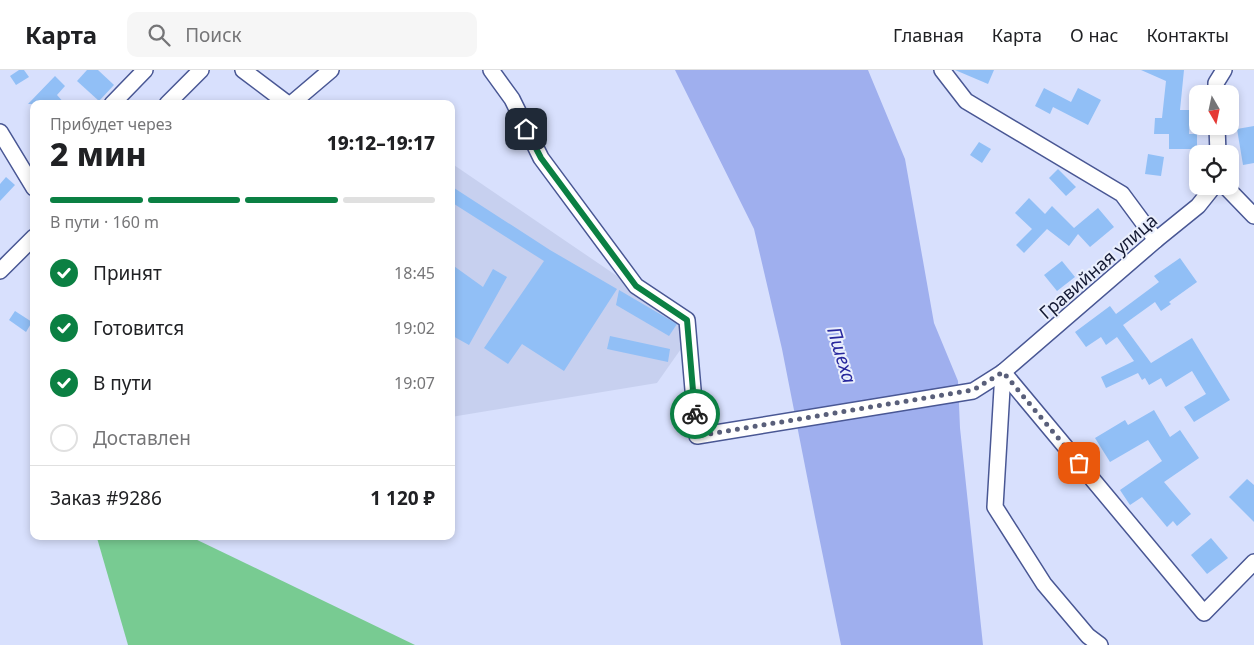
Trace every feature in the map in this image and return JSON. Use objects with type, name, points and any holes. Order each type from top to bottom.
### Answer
[{"type":"street","points":[[116,100],[145,70]]},
{"type":"street","points":[[171,100],[201,70]]},
{"type":"street","points":[[243,70],[284,100]]},
{"type":"street","points":[[295,100],[331,70]]},
{"type":"street","name":"Гравийная улица","points":[[491,70],[512,99],[541,158],[636,286],[687,320],[697,436],[973,390],[1003,372],[1198,206],[1207,195]]},
{"type":"street","points":[[942,70],[966,101],[1122,194],[1156,240]]},
{"type":"street","points":[[1216,85],[1224,70]]},
{"type":"street","points":[[0,132],[30,181]]},
{"type":"street","points":[[1234,195],[1254,216]]},
{"type":"street","points":[[0,271],[30,242]]},
{"type":"street","points":[[1003,372],[1204,613],[1254,562]]},
{"type":"street","points":[[1003,372],[995,507],[1044,584],[1088,636],[1100,645]]},
{"type":"shaded area","points":[[455,166],[695,329],[657,383],[455,416]]},
{"type":"green space","points":[[98,540],[197,540],[415,645],[128,645]]},
{"type":"water","name":"Пшеха","points":[[675,70],[868,70],[905,159],[934,323],[958,381],[960,428],[983,645],[841,645],[782,349],[754,229]]},
{"type":"building","points":[[19,70],[24,70],[29,77],[16,85],[10,76]]},
{"type":"building","points":[[87,70],[98,70],[114,85],[98,100],[77,81]]},
{"type":"building","points":[[955,70],[994,70],[988,84]]},
{"type":"building","points":[[1141,70],[1184,70],[1180,110],[1189,110],[1189,135],[1197,135],[1197,145],[1189,145],[1189,149],[1169,149],[1169,134],[1154,134],[1155,118],[1162,118],[1166,81]]},
{"type":"building","points":[[55,76],[65,86],[57,95],[61,100],[32,100]]},
{"type":"building","points":[[1044,88],[1071,102],[1078,88],[1101,100],[1088,125],[1053,107],[1050,114],[1035,106]]},
{"type":"building","points":[[1254,126],[1254,163],[1243,165],[1238,135],[1239,129]]},
{"type":"building","points":[[979,142],[991,149],[982,163],[970,155]]},
{"type":"building","points":[[1148,154],[1164,157],[1161,176],[1145,174]]},
{"type":"building","points":[[1058,169],[1076,187],[1066,196],[1049,178]]},
{"type":"building","points":[[6,177],[15,185],[0,201],[0,184]]},
{"type":"building","points":[[455,189],[550,250],[617,289],[564,371],[522,344],[508,364],[484,348],[544,261],[455,205]]},
{"type":"building","points":[[1029,198],[1045,214],[1052,206],[1074,228],[1098,208],[1114,227],[1090,247],[1078,234],[1069,246],[1047,229],[1024,253],[1016,245],[1032,229],[1015,213]]},
{"type":"building","points":[[1180,258],[1197,282],[1169,302],[1171,304],[1161,311],[1155,302],[1123,325],[1151,363],[1192,338],[1230,400],[1194,422],[1184,407],[1206,394],[1192,371],[1166,387],[1161,378],[1149,385],[1145,378],[1142,380],[1138,373],[1106,388],[1101,377],[1134,361],[1117,337],[1106,345],[1101,337],[1086,347],[1075,332],[1110,306],[1116,314],[1159,282],[1154,276]]},
{"type":"building","points":[[1062,261],[1075,277],[1057,291],[1044,275]]},
{"type":"building","points":[[455,267],[483,287],[493,269],[507,277],[469,345],[455,337]]},
{"type":"building","points":[[619,290],[677,324],[669,336],[616,305]]},
{"type":"building","points":[[15,311],[30,321],[30,325],[26,332],[9,320]]},
{"type":"building","points":[[610,336],[670,349],[668,362],[607,349]]},
{"type":"building","points":[[1154,410],[1170,437],[1180,430],[1199,458],[1164,482],[1191,514],[1177,526],[1173,521],[1167,527],[1142,497],[1130,505],[1120,490],[1162,461],[1148,440],[1110,462],[1095,438],[1125,420],[1128,425]]},
{"type":"building","points":[[1247,479],[1254,485],[1254,522],[1229,497]]},
{"type":"building","points":[[1211,538],[1228,558],[1207,574],[1191,555]]},
{"type":"way so far","points":[[695,414],[697,436],[973,390],[1003,372],[1079,463]]},
{"type":"route","points":[[526,129],[541,158],[636,286],[687,320],[695,414]]}]
